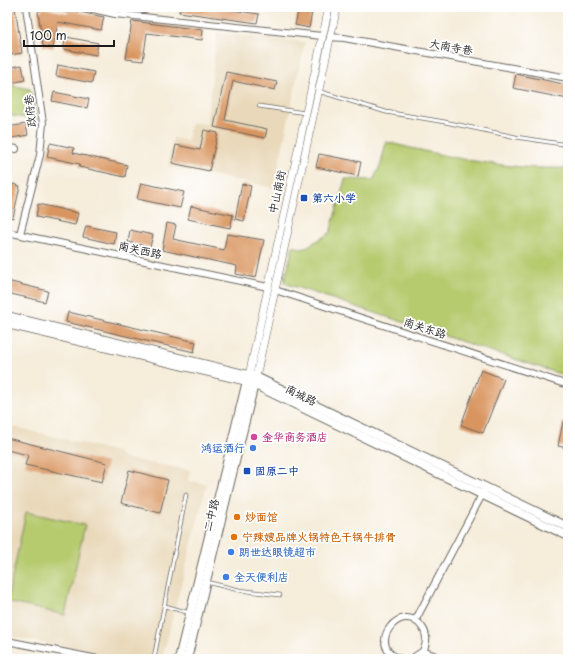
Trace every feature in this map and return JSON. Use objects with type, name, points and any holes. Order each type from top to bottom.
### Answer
[{"type":"main road","name":"南城路","points":[[7,316],[252,379],[484,492],[568,536]]},
{"type":"main road","name":"南城路","points":[[7,324],[252,379]]},
{"type":"main road","name":"二中路","points":[[179,659],[206,582],[252,379]]},
{"type":"main road","name":"二中路","points":[[187,659],[194,614],[252,379]]},
{"type":"main road","name":"南城路","points":[[484,492],[568,527]]},
{"type":"street","name":"政府巷","points":[[20,234],[40,155],[43,123],[26,7]]},
{"type":"street","points":[[84,7],[115,14],[322,36]]},
{"type":"street","name":"中山南街","points":[[252,379],[309,114],[322,36],[329,7]]},
{"type":"street","name":"中山南街","points":[[309,114],[318,91],[337,7]]},
{"type":"street","name":"大南寺巷","points":[[330,37],[344,38],[568,78]]},
{"type":"street","points":[[7,147],[16,149]]},
{"type":"street","name":"南关西路","points":[[7,232],[272,289]]},
{"type":"street","name":"南关东路","points":[[272,289],[568,385]]},
{"type":"street","points":[[415,621],[484,492]]},
{"type":"street","points":[[401,659],[392,657],[385,638],[390,625],[402,619],[415,621],[425,631],[426,644],[423,651],[411,659]]},
{"type":"street","points":[[7,641],[98,659]]},
{"type":"street","points":[[423,651],[442,659]]},
{"type":"lane","points":[[318,91],[386,112],[446,122],[516,137],[568,145]]},
{"type":"lane","points":[[259,106],[309,114]]},
{"type":"lane","points":[[154,658],[186,495]]},
{"type":"lane","points":[[206,582],[239,590],[280,595]]},
{"type":"lane","points":[[165,606],[194,614]]},
{"type":"shaded area","points":[[217,32],[305,42],[274,188],[168,166],[173,138],[187,141],[191,123],[207,124]]},
{"type":"shaded area","points":[[7,425],[118,452],[123,458],[190,470],[188,481],[207,484],[162,659],[126,659],[7,636]]},
{"type":"green space","points":[[7,84],[30,89],[37,120],[7,115]]},
{"type":"green space","points":[[386,142],[432,153],[499,165],[568,168],[568,328],[563,375],[284,283],[293,246],[303,249],[330,233],[345,179],[373,180],[381,164]]},
{"type":"green space","points":[[26,512],[85,525],[65,615],[7,602]]},
{"type":"building","points":[[7,7],[15,7],[22,53],[10,55],[7,34]]},
{"type":"building","points":[[180,7],[202,9],[202,7],[211,7],[259,14],[257,23],[179,12]]},
{"type":"building","points":[[299,7],[313,7],[309,28],[295,25]]},
{"type":"building","points":[[44,8],[68,13],[69,10],[104,17],[101,30],[58,22],[53,48],[43,46],[38,12]]},
{"type":"building","points":[[132,21],[203,30],[202,40],[147,33],[143,61],[126,59]]},
{"type":"building","points":[[66,37],[98,43],[96,55],[63,49]]},
{"type":"building","points":[[22,65],[25,80],[7,84],[7,68]]},
{"type":"building","points":[[58,65],[94,72],[92,83],[56,76]]},
{"type":"building","points":[[226,72],[277,82],[275,90],[233,81],[225,120],[267,129],[265,138],[214,127]]},
{"type":"building","points":[[516,74],[568,85],[568,99],[513,88]]},
{"type":"building","points":[[54,92],[89,99],[87,108],[52,101]]},
{"type":"building","points":[[26,124],[28,135],[7,139],[7,127]]},
{"type":"building","points":[[204,130],[218,133],[209,171],[172,163],[176,145],[200,150]]},
{"type":"building","points":[[50,143],[74,148],[73,153],[127,165],[125,177],[79,167],[80,164],[47,157]]},
{"type":"building","points":[[319,154],[361,162],[358,176],[316,167]]},
{"type":"building","points":[[7,168],[12,169],[9,184],[7,184]]},
{"type":"building","points":[[141,183],[184,192],[180,208],[137,199]]},
{"type":"building","points":[[13,184],[20,186],[13,218],[7,216],[7,205]]},
{"type":"building","points":[[242,184],[251,186],[244,221],[235,219]]},
{"type":"building","points":[[38,204],[78,213],[75,225],[36,217]]},
{"type":"building","points":[[191,206],[233,215],[230,228],[188,219]]},
{"type":"building","points":[[167,223],[176,225],[173,239],[224,250],[227,234],[264,240],[256,278],[236,274],[237,266],[162,250]]},
{"type":"building","points":[[86,226],[116,232],[114,244],[83,237]]},
{"type":"building","points":[[130,230],[153,235],[150,247],[128,242]]},
{"type":"building","points":[[7,281],[48,291],[45,302],[7,293]]},
{"type":"building","points":[[68,312],[196,342],[194,352],[66,322]]},
{"type":"building","points":[[481,370],[504,379],[483,433],[461,425]]},
{"type":"building","points":[[563,422],[568,423],[568,448],[558,446]]},
{"type":"building","points":[[7,438],[107,463],[102,482],[25,465],[28,455],[7,450]]},
{"type":"building","points":[[129,470],[168,480],[160,513],[121,503]]},
{"type":"place","name":"第六小学","points":[[304,198]]},
{"type":"place","name":"金华商务酒店","points":[[254,437]]},
{"type":"place","name":"鸿运酒行","points":[[253,448]]},
{"type":"place","name":"固原二中","points":[[247,471]]},
{"type":"place","name":"炒面馆","points":[[237,517]]},
{"type":"place","name":"宁辣嫂品牌火锅特色干锅牛排骨","points":[[234,537]]},
{"type":"place","name":"朗世达眼镜超市","points":[[231,552]]},
{"type":"place","name":"全天便利店","points":[[226,577]]}]
